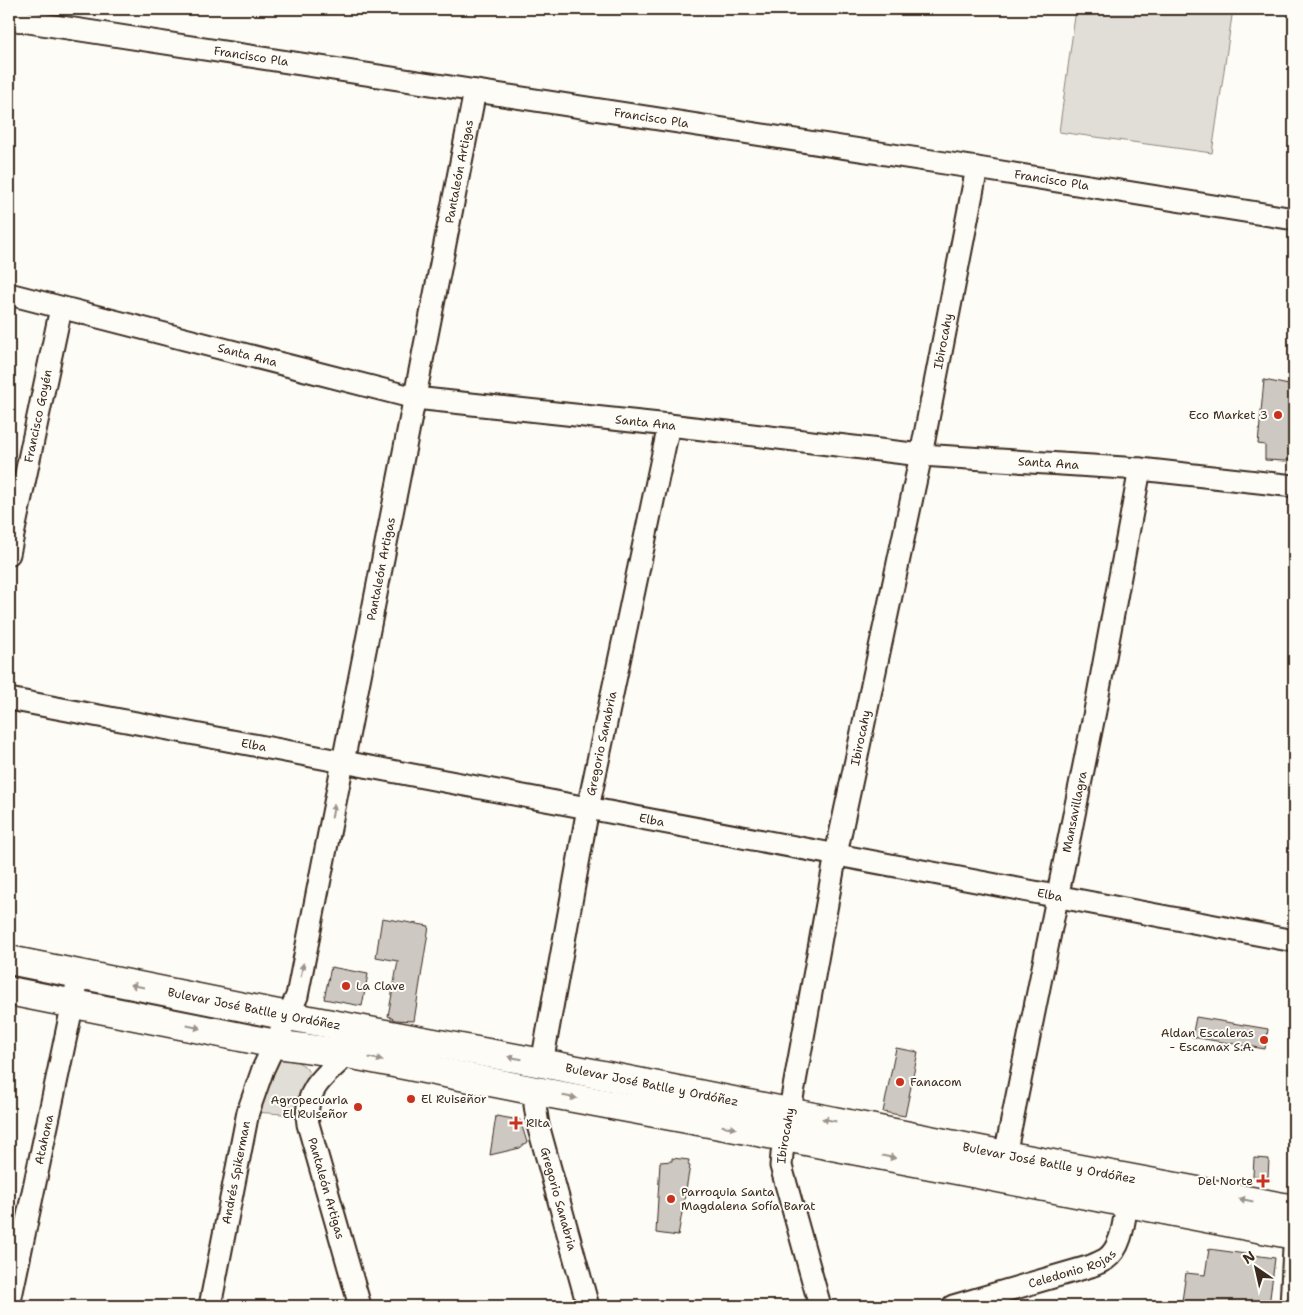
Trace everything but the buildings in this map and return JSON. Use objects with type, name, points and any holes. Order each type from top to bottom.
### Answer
[{"type":"main road","name":"Bulevar José Batlle y Ordóñez","points":[[9,960],[288,1016],[542,1063],[788,1125],[1127,1204],[1294,1235]]},
{"type":"main road","name":"Bulevar José Batlle y Ordóñez","points":[[9,991],[276,1044],[348,1054],[536,1091],[1005,1155],[1294,1209]]},
{"type":"street","name":"Francisco Pla","points":[[9,19],[977,168],[1294,219]]},
{"type":"street","name":"Pantaleón Artigas","points":[[276,1044],[297,996],[475,91]]},
{"type":"street","name":"Ibirocahy","points":[[820,1306],[781,1166],[836,854],[921,455],[977,168]]},
{"type":"street","name":"Santa Ana","points":[[9,294],[415,398],[670,425],[921,455],[1140,469],[1294,486]]},
{"type":"street","name":"Francisco Goyén","points":[[9,554],[61,308]]},
{"type":"street","name":"Gregorio Sanabria","points":[[542,1063],[588,808],[670,425]]},
{"type":"street","name":"Mansavillagra","points":[[1005,1155],[1095,711],[1140,469]]},
{"type":"street","name":"Elba","points":[[9,699],[1294,941]]},
{"type":"street","name":"Atahona","points":[[10,1306],[79,974]]},
{"type":"street","name":"Andrés Spikerman","points":[[210,1306],[248,1112],[263,1069],[276,1044]]},
{"type":"street","name":"Pantaleón Artigas","points":[[348,1054],[315,1087],[310,1095],[306,1112],[360,1306]]},
{"type":"street","name":"Gregorio Sanabria","points":[[536,1091],[535,1105],[538,1125],[588,1306]]},
{"type":"street","name":"Celedonio Rojas","points":[[953,1306],[1091,1266],[1107,1258],[1114,1251],[1120,1238],[1127,1204]]},
{"type":"street","points":[[1291,1306],[1294,1248]]},
{"type":"shaded area","points":[[1076,9],[1233,9],[1212,153],[1059,132]]},
{"type":"shaded area","points":[[9,974],[63,984],[61,990],[9,980]]},
{"type":"shaded area","points":[[87,990],[271,1026],[269,1032],[85,996]]},
{"type":"shaded area","points":[[283,1058],[302,1064],[308,1071],[308,1082],[299,1098],[296,1115],[255,1112],[275,1065]]},
{"type":"place","name":"Eco Market 3","points":[[1278,415]]},
{"type":"place","name":"La Clave","points":[[346,986]]},
{"type":"place","name":"Aldan Escaleras - Escamax S.A.","points":[[1264,1040]]},
{"type":"place","name":"Fanacom","points":[[900,1082]]},
{"type":"place","name":"El Ruiseñor","points":[[411,1099]]},
{"type":"place","name":"Agropecuaria El Ruiseñor","points":[[358,1107]]},
{"type":"place","name":"Rita","points":[[516,1123]]},
{"type":"place","name":"Del Norte","points":[[1263,1181]]},
{"type":"place","name":"Parroquia Santa Magdalena Sofía Barat","points":[[671,1199]]}]
